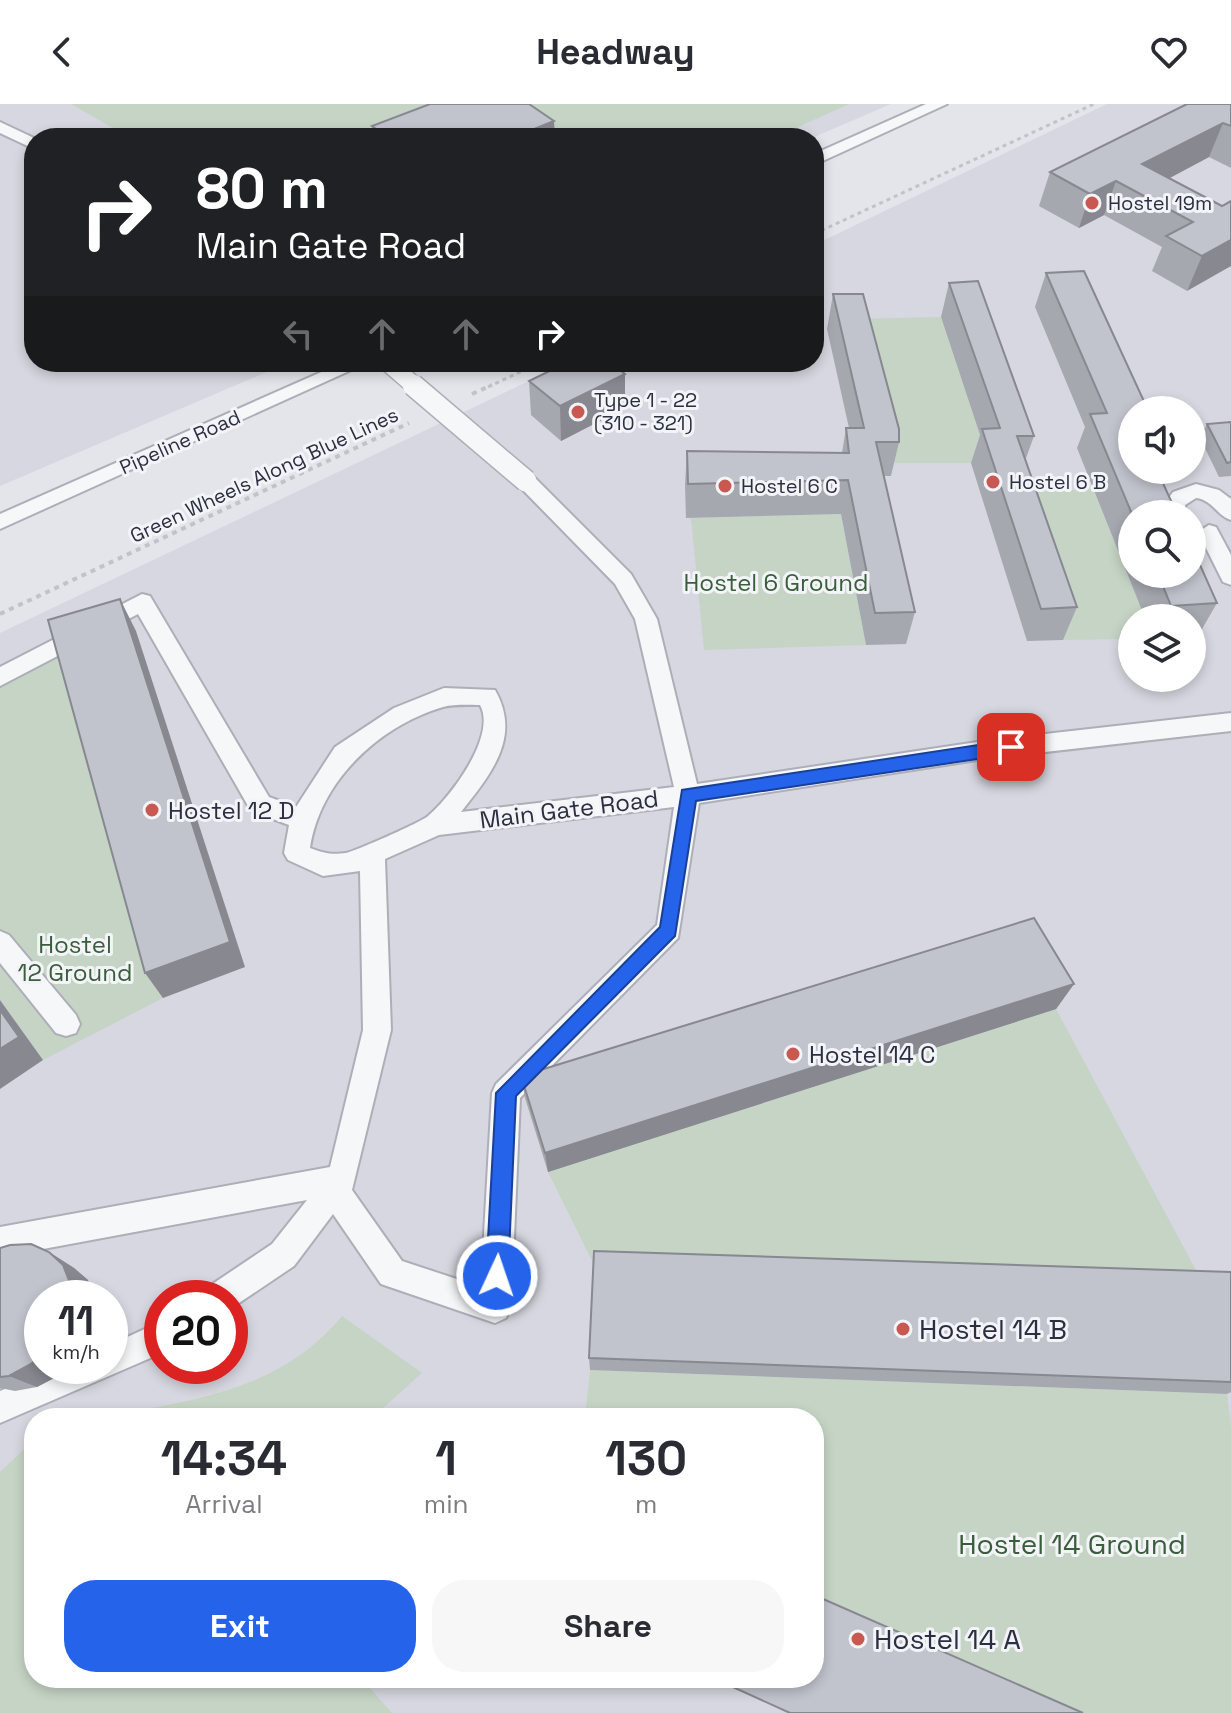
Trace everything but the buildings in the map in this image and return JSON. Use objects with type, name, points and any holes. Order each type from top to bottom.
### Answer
[{"type":"lane","points":[[824,156],[939,104]]},
{"type":"lane","points":[[0,127],[24,139]]},
{"type":"lane","name":"Pipeline Road","points":[[0,522],[338,372]]},
{"type":"lane","points":[[338,1184],[392,1273],[495,1307],[506,1093],[669,930],[688,795],[646,619],[623,579],[526,481],[399,372]]},
{"type":"lane","points":[[1177,500],[1180,495],[1193,491],[1214,495],[1231,516],[1221,529],[1206,529]]},
{"type":"lane","points":[[1206,538],[1231,577]]},
{"type":"lane","points":[[0,677],[142,602],[260,804],[302,819],[343,754],[370,732],[444,697],[487,696],[496,706],[498,734],[469,784],[436,825]]},
{"type":"lane","name":"Main Gate Road","points":[[302,819],[297,853],[323,865],[351,863],[436,825],[688,795],[984,750],[1231,722]]},
{"type":"lane","points":[[246,1280],[283,1255],[338,1184],[377,1030],[372,851]]},
{"type":"lane","points":[[0,943],[66,1024]]},
{"type":"lane","points":[[0,1242],[338,1184]]},
{"type":"lane","points":[[0,1407],[55,1384]]},
{"type":"path","points":[[824,229],[1094,104]]},
{"type":"path","points":[[461,399],[519,372]]},
{"type":"path","name":"Green Wheels Along Blue Lines","points":[[0,614],[418,419]]},
{"type":"shaded area","points":[[0,104],[891,104],[824,133],[824,128],[24,128],[24,372],[267,372],[0,486]]},
{"type":"shaded area","points":[[1107,104],[1231,104],[1231,1713],[0,1713],[0,633],[548,372],[824,372],[824,240]]},
{"type":"green space","points":[[71,104],[849,104],[796,128],[113,128]]},
{"type":"green space","points":[[941,317],[989,463],[891,463],[855,319]]},
{"type":"green space","points":[[1093,489],[1118,551],[1118,588],[1133,588],[1139,604],[1118,604],[1118,639],[1063,640],[1013,493]]},
{"type":"green space","name":"Hostel 6 Ground","points":[[841,514],[866,645],[704,650],[691,518]]},
{"type":"green space","name":"Hostel 12 Ground","points":[[66,652],[163,998],[43,1060],[0,1000],[0,682]]},
{"type":"green space","points":[[1056,1009],[1205,1287],[595,1267],[548,1172]]},
{"type":"green space","points":[[342,1316],[422,1373],[383,1408],[151,1408],[248,1384],[290,1362],[317,1342]]},
{"type":"green space","name":"Hostel 14 Ground","points":[[590,1370],[1227,1394],[1231,1427],[1231,1713],[1070,1713],[824,1605],[824,1408],[586,1408]]},
{"type":"green space","points":[[24,1449],[24,1688],[370,1688],[392,1713],[0,1713],[0,1472]]},
{"type":"place","name":"Hostel 19m","points":[[1092,203]]},
{"type":"place","name":"Type 1 - 22 (310 - 321)","points":[[578,412]]},
{"type":"place","name":"Hostel 6 B","points":[[993,482]]},
{"type":"place","name":"Hostel 6 C","points":[[725,486]]},
{"type":"place","name":"Hostel 12 D","points":[[152,810]]},
{"type":"place","name":"Hostel 14 C","points":[[793,1054]]},
{"type":"place","name":"Hostel 14 B","points":[[903,1329]]},
{"type":"place","name":"Hostel 14 A","points":[[858,1639]]},
{"type":"route","points":[[497,1276],[506,1093],[669,930],[688,795],[1011,747]]}]
